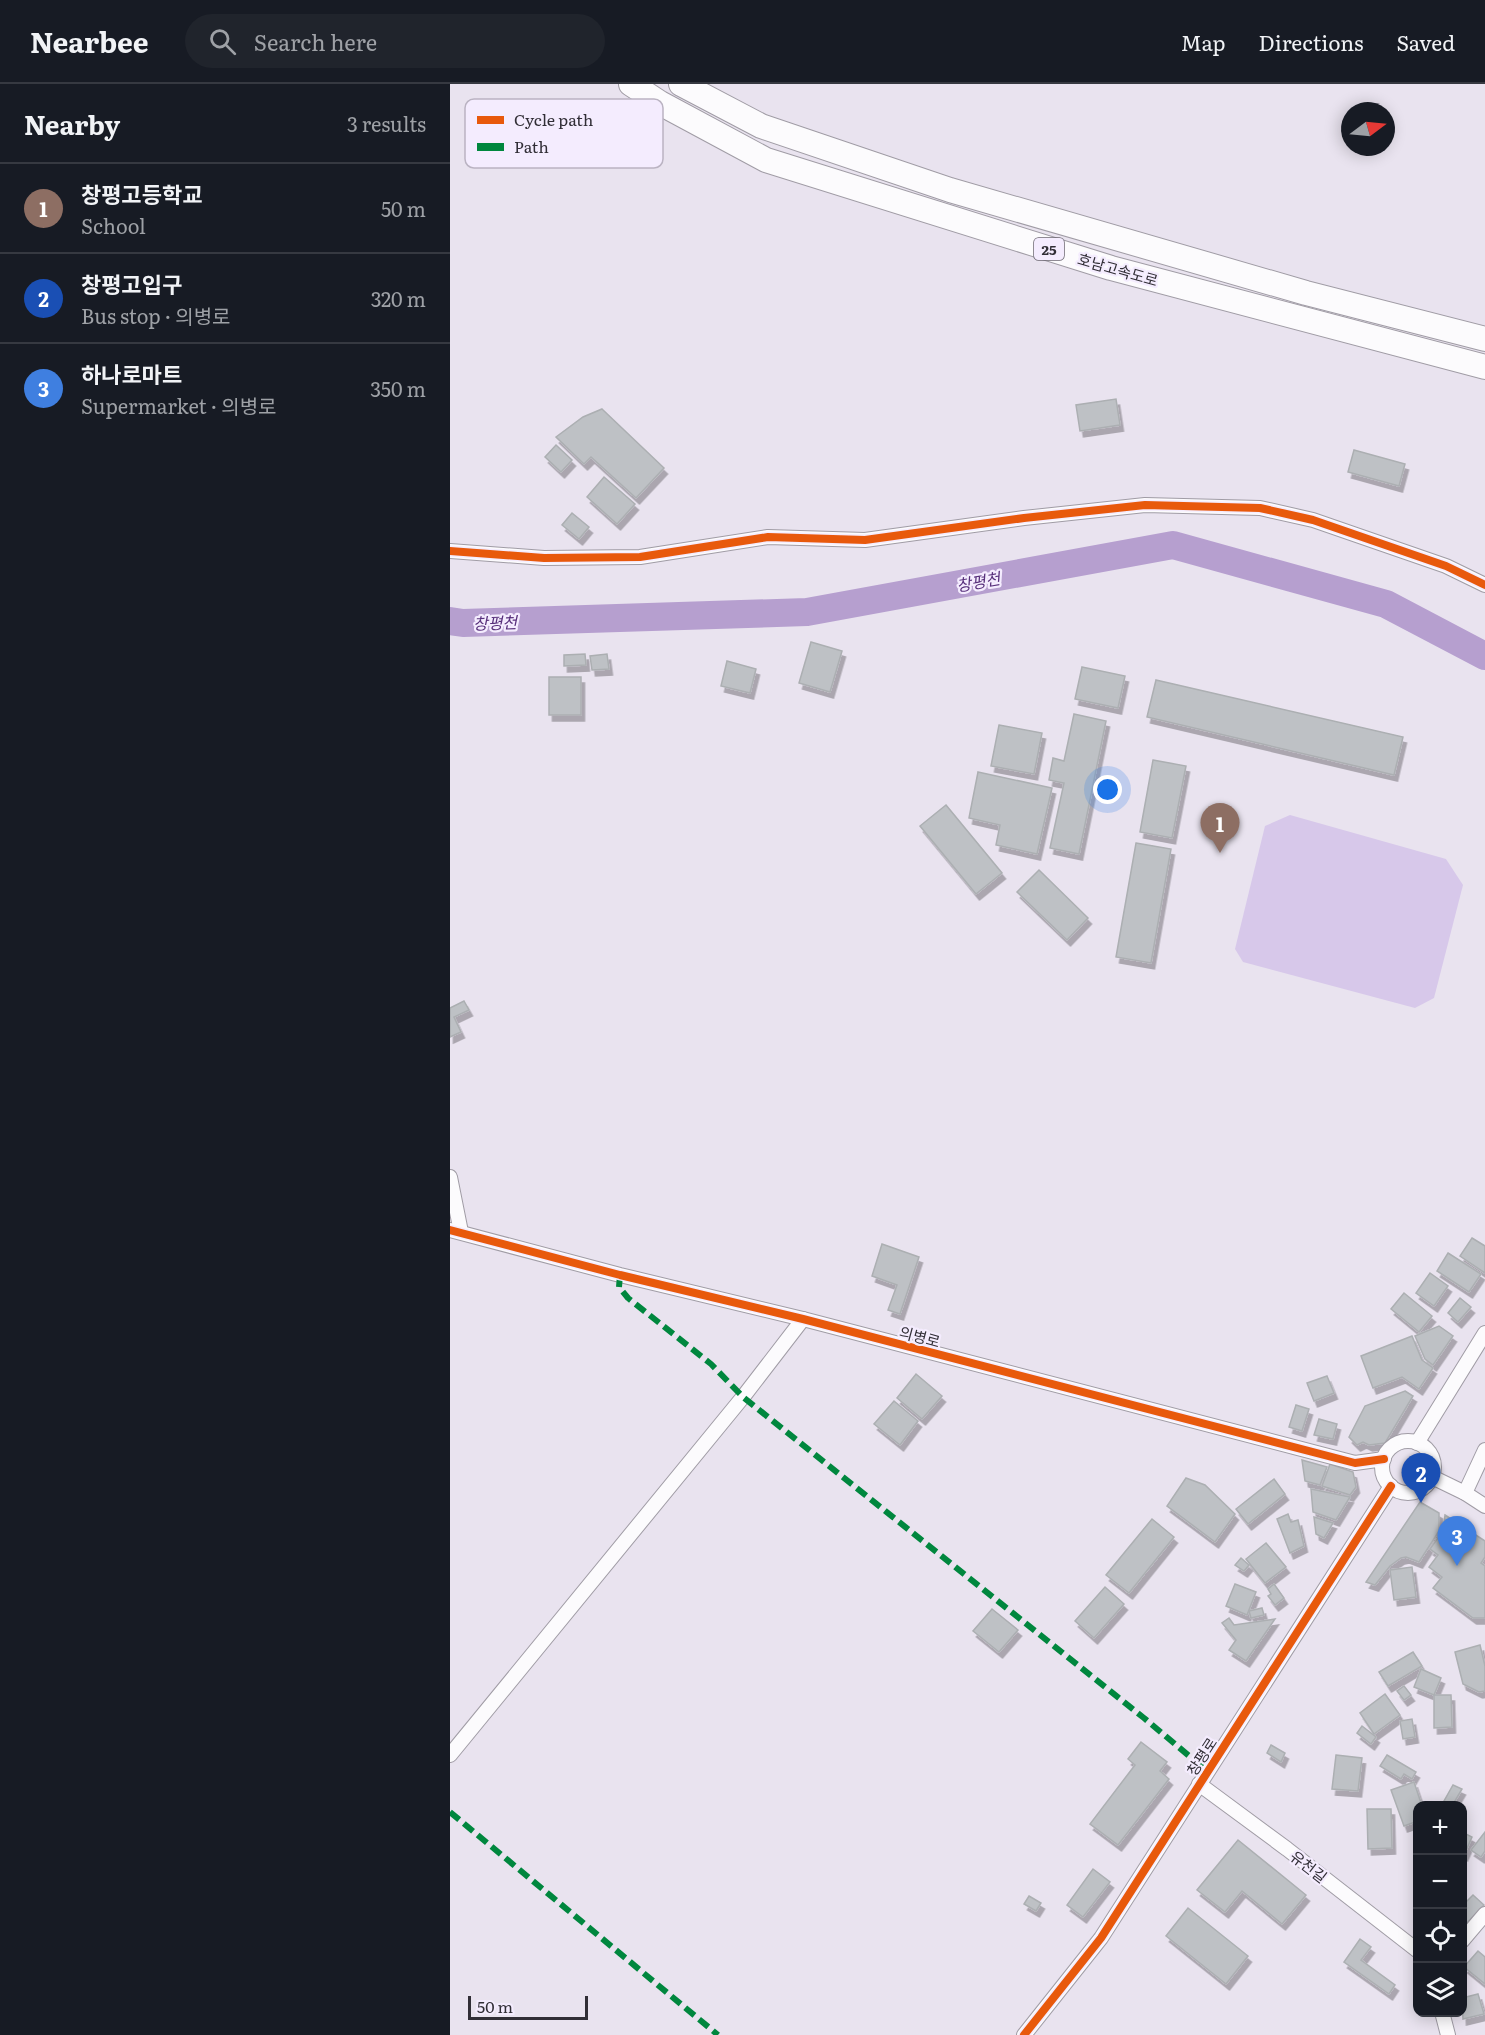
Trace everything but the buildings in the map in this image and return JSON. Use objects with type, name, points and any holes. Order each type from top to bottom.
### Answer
[{"type":"highway","name":"호남고속도로","points":[[631,84],[654,99]]},
{"type":"highway","name":"호남고속도로","points":[[681,84],[761,126],[950,190],[1306,293],[1485,339]]},
{"type":"highway","name":"호남고속도로","points":[[663,105],[766,160],[1111,268],[1485,366]]},
{"type":"street","points":[[450,551],[544,558],[640,557],[768,537],[865,540],[1024,518],[1145,505],[1260,508],[1324,524],[1446,566],[1485,585]]},
{"type":"street","points":[[450,1177],[455,1231]]},
{"type":"street","name":"의병로","points":[[455,1231],[620,1275],[803,1319],[1355,1464],[1384,1459]]},
{"type":"street","points":[[450,1755],[743,1397],[803,1319]]},
{"type":"street","points":[[1417,1443],[1485,1333]]},
{"type":"street","points":[[1402,1441],[1417,1443],[1432,1455],[1434,1464],[1432,1477],[1425,1487],[1410,1493],[1402,1492],[1392,1486],[1384,1475],[1384,1459],[1394,1445],[1402,1441]]},
{"type":"street","points":[[1465,1493],[1485,1449]]},
{"type":"street","points":[[1432,1477],[1465,1493],[1485,1506]]},
{"type":"street","name":"창평로","points":[[1024,2035],[1101,1938],[1392,1486]]},
{"type":"street","name":"유천길","points":[[1199,1784],[1287,1849],[1413,1948]]},
{"type":"street","points":[[1467,1935],[1485,1914]]},
{"type":"street","points":[[1444,2017],[1448,2035]]},
{"type":"shaded area","points":[[1290,815],[1446,859],[1463,885],[1434,998],[1415,1008],[1243,962],[1235,949],[1265,826]]},
{"type":"waterway","name":"창평천","points":[[450,621],[463,623],[807,612],[1173,545],[1386,604],[1485,656]]},
{"type":"marked path","points":[[620,1275],[619,1287],[628,1298],[711,1364],[743,1397],[1207,1771]]},
{"type":"marked path","points":[[450,1812],[718,2035]]},
{"type":"cycle path","points":[[450,551],[544,558],[640,557],[768,537],[865,540],[1024,518],[1145,505],[1260,508],[1313,520],[1446,566],[1485,585]]},
{"type":"cycle path","points":[[450,1230],[620,1275],[803,1319],[1355,1463],[1384,1459]]},
{"type":"cycle path","points":[[1024,2035],[1101,1938],[1391,1486]]},
{"type":"place","name":"창평고등학교","points":[[1220,853]]},
{"type":"place","name":"창평고입구","points":[[1421,1503]]},
{"type":"place","name":"하나로마트","points":[[1457,1566]]}]
